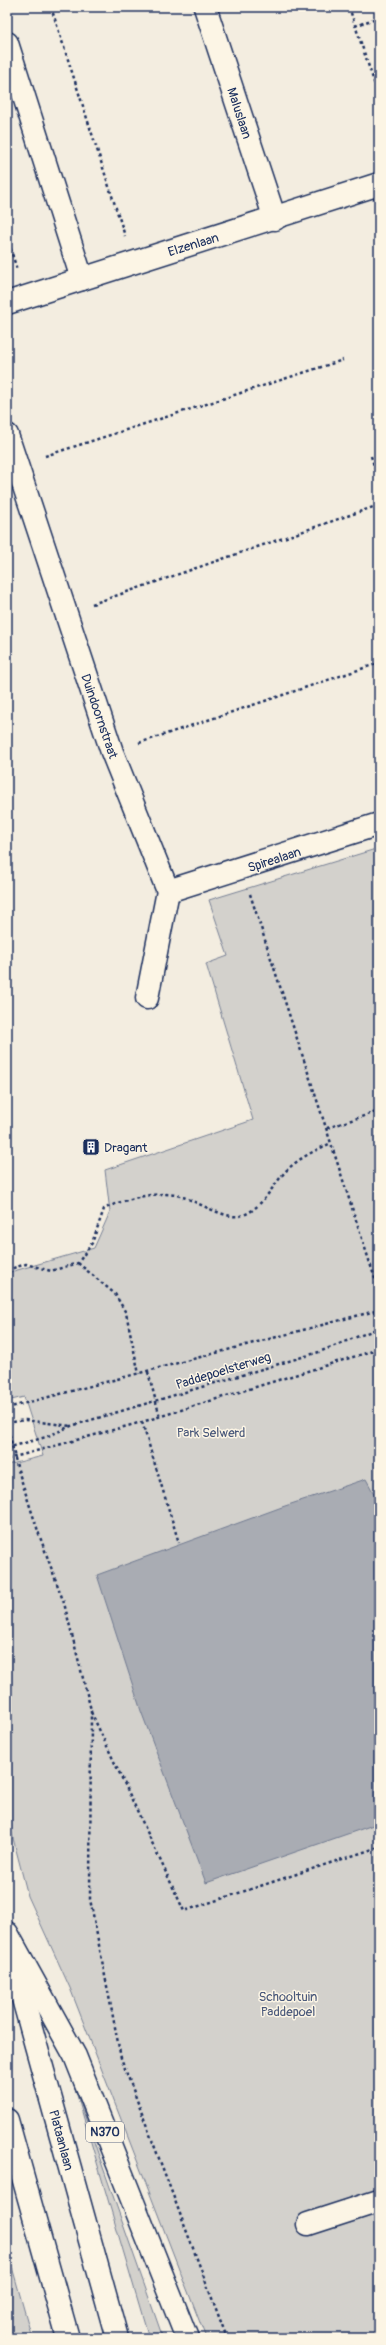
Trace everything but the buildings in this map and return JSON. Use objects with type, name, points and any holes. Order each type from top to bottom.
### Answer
[{"type":"main road","name":"Maluslaan","points":[[205,7],[275,219]]},
{"type":"main road","points":[[7,43],[82,279]]},
{"type":"main road","name":"Elzenlaan","points":[[16,300],[275,219],[379,184]]},
{"type":"main road","name":"Duindoornstraat","points":[[7,435],[112,752],[168,891]]},
{"type":"main road","name":"Spirealaan","points":[[168,891],[242,869],[379,824]]},
{"type":"main road","points":[[147,998],[168,891]]},
{"type":"main road","name":"N370","points":[[7,1933],[75,2056],[187,2338]]},
{"type":"main road","name":"Plataanlaan","points":[[7,1942],[117,2338]]},
{"type":"main road","points":[[7,2120],[68,2338]]},
{"type":"main road","points":[[308,2224],[379,2201]]},
{"type":"path","points":[[51,7],[133,263]]},
{"type":"path","points":[[349,7],[379,97]]},
{"type":"path","points":[[355,26],[379,18]]},
{"type":"path","points":[[7,237],[16,300]]},
{"type":"path","points":[[18,465],[343,360]]},
{"type":"path","points":[[371,456],[379,482]]},
{"type":"path","points":[[65,613],[379,505]]},
{"type":"path","points":[[112,752],[379,663]]},
{"type":"path","points":[[242,869],[379,1291]]},
{"type":"path","points":[[327,1128],[379,1111]]},
{"type":"path","points":[[7,1270],[26,1264],[51,1271],[78,1263],[92,1243],[104,1209],[115,1203],[142,1195],[181,1196],[219,1212],[239,1216],[255,1208],[288,1169],[311,1152],[331,1143]]},
{"type":"path","points":[[78,1263],[115,1294],[126,1313],[139,1374]]},
{"type":"path","points":[[7,1408],[379,1310]]},
{"type":"path","name":"Paddepoelsterweg","points":[[7,1448],[46,1437],[71,1426],[319,1352],[379,1328]]},
{"type":"path","points":[[7,1459],[142,1422],[379,1349]]},
{"type":"path","points":[[148,1372],[157,1400],[160,1416]]},
{"type":"path","name":"Paddepoelsterweg","points":[[7,1423],[25,1420],[71,1426]]},
{"type":"path","points":[[142,1422],[179,1543]]},
{"type":"path","points":[[7,1423],[12,1447],[40,1537],[64,1603],[91,1710],[184,1911],[379,1847]]},
{"type":"path","points":[[91,1710],[90,1899],[121,2058],[226,2338]]},
{"type":"green space","points":[[379,848],[379,2338],[206,2338],[70,1988],[28,1896],[7,1815],[7,1465],[43,1456],[24,1397],[7,1401],[7,1273],[94,1248],[110,1212],[105,1170],[253,1120],[206,964],[228,956],[209,900]]},
{"type":"green space","points":[[74,2085],[163,2338],[149,2338]]},
{"type":"green space","points":[[7,2249],[32,2338],[7,2338]]},
{"type":"shaded area","points":[[366,1479],[379,1503],[379,1823],[206,1883],[141,1711],[97,1575],[282,1507]]},
{"type":"place","name":"Dragant","points":[[91,1147]]},
{"type":"park label","name":"Park Selwerd","points":[[211,1432]]},
{"type":"park label","name":"Schooltuin Paddepoel","points":[[288,2004]]}]
